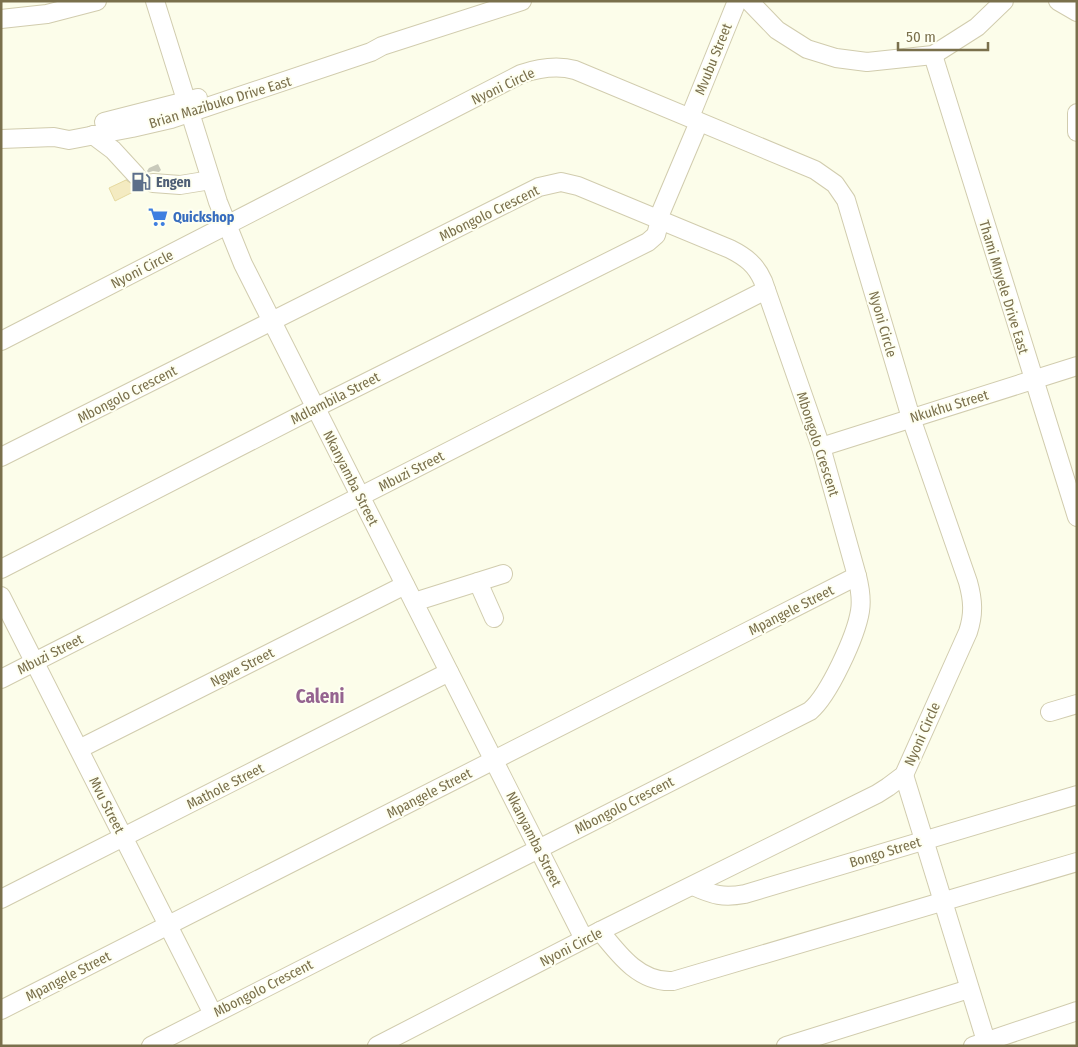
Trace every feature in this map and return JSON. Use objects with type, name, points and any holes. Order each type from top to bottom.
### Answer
[{"type":"street","points":[[1,18],[35,16],[64,6],[97,1]]},
{"type":"street","name":"Nkanyamba Street","points":[[155,1],[226,227],[243,264],[539,848],[592,935],[641,974],[652,979],[668,981],[686,978],[1077,862]]},
{"type":"street","name":"Brian Mazibuko Drive East","points":[[1,139],[54,137],[69,140],[132,128],[370,46],[382,46],[522,1]]},
{"type":"street","name":"Mvubu Street","points":[[658,225],[737,1]]},
{"type":"street","points":[[749,1],[769,23],[807,49],[829,56],[867,62],[933,55],[955,43],[977,27],[1004,1]]},
{"type":"street","points":[[1058,1],[1077,12]]},
{"type":"street","name":"Thami Mnyele Drive East","points":[[933,55],[1077,517]]},
{"type":"street","name":"Nyoni Circle","points":[[1,341],[521,74],[531,71],[559,67],[575,70],[815,170],[827,177],[840,190],[846,200],[911,418],[968,582],[973,602],[968,632],[904,775],[877,794],[592,935],[377,1046]]},
{"type":"street","name":"Brian Mazibuko Drive East","points":[[54,137],[68,130],[189,107]]},
{"type":"street","points":[[1077,113],[1077,132]]},
{"type":"street","points":[[93,135],[113,150],[131,170],[126,151],[132,128]]},
{"type":"street","points":[[153,183],[180,185],[211,180]]},
{"type":"street","name":"Mbongolo Crescent","points":[[1,458],[539,187],[561,182],[578,186],[658,225],[684,231],[730,249],[749,260],[760,273],[821,447],[858,576],[861,594],[858,621],[826,693],[816,706],[803,716],[151,1046]]},
{"type":"street","name":"Mdlambila Street","points":[[1,569],[315,408],[642,244],[658,225]]},
{"type":"street","name":"Mbuzi Street","points":[[1,679],[766,290]]},
{"type":"street","name":"Nkukhu Street","points":[[821,447],[1077,366]]},
{"type":"street","points":[[414,602],[503,574]]},
{"type":"street","name":"Mpangele Street","points":[[1,1010],[858,576]]},
{"type":"street","points":[[478,582],[494,618]]},
{"type":"street","name":"Ngwe Street","points":[[79,750],[405,585]]},
{"type":"street","name":"Mvu Street","points":[[1,596],[213,1014]]},
{"type":"street","name":"Mathole Street","points":[[1,900],[449,672]]},
{"type":"street","points":[[1050,712],[1077,704]]},
{"type":"street","points":[[904,775],[969,989],[979,1043],[1077,1011]]},
{"type":"street","name":"Bongo Street","points":[[693,886],[710,894],[720,896],[745,894],[1077,795]]},
{"type":"street","points":[[786,1046],[969,989]]},
{"type":"building","points":[[126,180],[133,185],[143,183],[143,187],[115,201],[109,188]]},
{"type":"place","name":"Engen","points":[[141,182]]},
{"type":"place","name":"Quickshop","points":[[158,217]]},
{"type":"district","name":"Caleni","points":[[320,696]]}]
